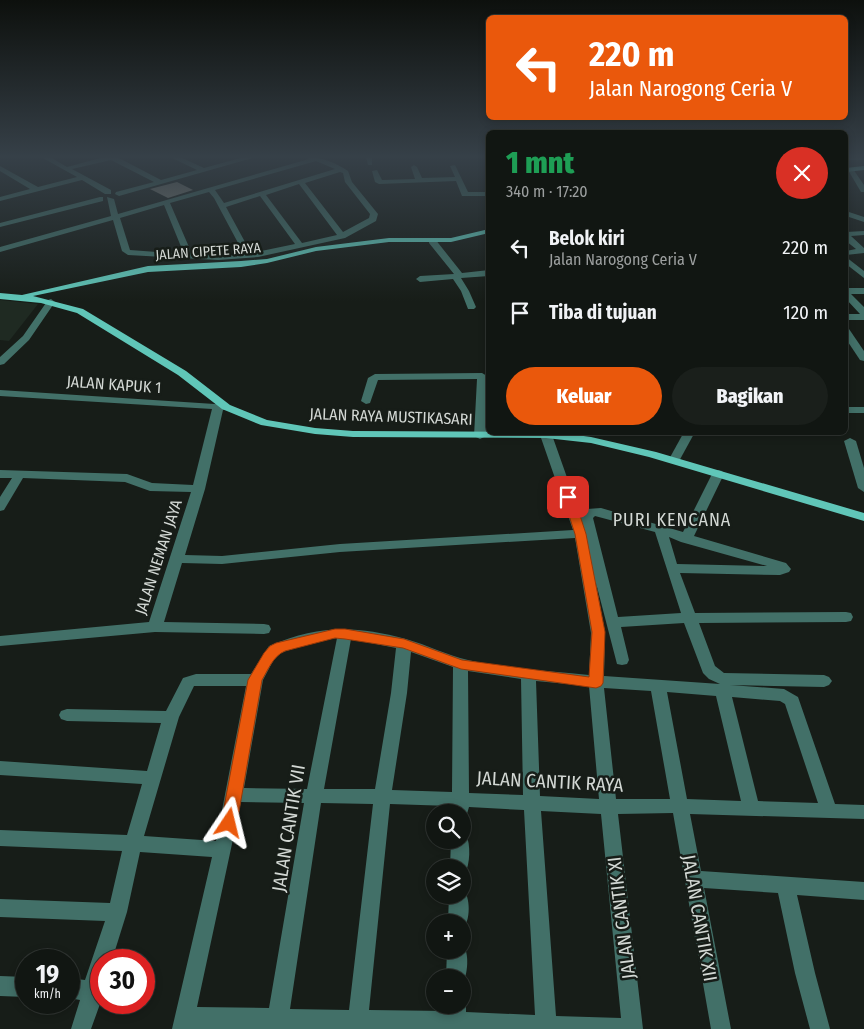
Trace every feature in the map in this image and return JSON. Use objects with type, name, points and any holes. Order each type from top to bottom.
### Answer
[{"type":"main road","name":"JALAN CIPETE RAYA","points":[[18,297],[148,269],[241,264],[309,250],[381,240],[432,241],[462,238],[486,232]]},
{"type":"main road","name":"JALAN RAYA MUSTIKASARI","points":[[0,296],[51,302],[67,306],[95,318],[182,372],[222,407],[265,423],[315,431],[352,434],[546,435],[591,440],[674,461],[864,517]]},
{"type":"street","points":[[0,220],[64,205]]},
{"type":"street","points":[[0,225],[70,205]]},
{"type":"street","points":[[113,205],[128,252],[189,256],[249,256],[342,236],[371,221],[374,214],[367,205]]},
{"type":"street","points":[[0,250],[154,205]]},
{"type":"street","points":[[167,205],[189,256]]},
{"type":"street","points":[[224,205],[221,206],[249,256]]},
{"type":"street","points":[[270,205],[299,245]]},
{"type":"street","points":[[318,205],[342,236]]},
{"type":"street","points":[[848,214],[864,220]]},
{"type":"street","points":[[848,235],[864,233]]},
{"type":"street","points":[[848,237],[862,251],[848,253]]},
{"type":"street","points":[[432,241],[458,276],[471,307]]},
{"type":"street","points":[[848,261],[864,262]]},
{"type":"street","points":[[848,261],[864,276]]},
{"type":"street","points":[[420,279],[486,273]]},
{"type":"street","points":[[848,317],[864,315],[848,290],[864,289]]},
{"type":"street","points":[[0,362],[26,338],[51,302]]},
{"type":"street","points":[[848,334],[864,358]]},
{"type":"street","points":[[366,401],[373,378],[375,377],[485,376],[480,436]]},
{"type":"street","name":"JALAN KAPUK 1","points":[[0,393],[222,407]]},
{"type":"street","name":"JALAN NEMAN JAYA","points":[[0,641],[155,627],[178,559],[222,407]]},
{"type":"street","points":[[848,410],[864,410]]},
{"type":"street","name":"JALAN CANTIK XI","points":[[546,435],[581,534],[598,632],[596,683],[633,1029]]},
{"type":"street","points":[[674,461],[688,435]]},
{"type":"street","points":[[850,441],[864,488]]},
{"type":"street","points":[[0,474],[127,478],[150,487],[199,489]]},
{"type":"street","points":[[0,508],[20,474]]},
{"type":"street","points":[[686,539],[718,474]]},
{"type":"street","points":[[622,660],[588,515],[593,512],[601,512],[661,532],[781,566],[784,570],[672,568]]},
{"type":"street","points":[[661,532],[708,669],[718,677],[824,681]]},
{"type":"street","points":[[178,559],[222,560],[340,548],[581,534]]},
{"type":"street","points":[[612,622],[690,618],[846,618]]},
{"type":"street","points":[[155,627],[264,629]]},
{"type":"street","points":[[626,1029],[546,1028],[456,1019],[357,1025],[184,1023],[223,850],[255,680],[274,650],[296,642],[335,633],[404,644],[461,664],[528,674],[596,683],[722,689],[784,695],[790,699],[829,811]]},
{"type":"street","name":"JALAN CANTIK VII","points":[[277,1023],[314,796],[345,634]]},
{"type":"street","points":[[357,1025],[382,797],[399,694],[404,644]]},
{"type":"street","points":[[461,664],[461,804]]},
{"type":"street","points":[[528,674],[532,802],[546,1028]]},
{"type":"street","points":[[105,949],[117,912],[133,844],[172,717],[188,682],[196,680],[255,680]]},
{"type":"street","name":"JALAN CANTIK XII","points":[[658,686],[721,1029]]},
{"type":"street","points":[[722,689],[751,808]]},
{"type":"street","points":[[67,715],[172,717]]},
{"type":"street","points":[[0,768],[154,778]]},
{"type":"street","name":"JALAN CANTIK RAYA","points":[[234,795],[382,797],[451,804]]},
{"type":"street","name":"JALAN CANTIK RAYA","points":[[471,805],[532,802],[608,807],[680,806],[864,812]]},
{"type":"street","points":[[0,838],[223,850]]},
{"type":"street","points":[[694,880],[864,891]]},
{"type":"street","points":[[786,886],[805,973],[820,1029]]},
{"type":"street","points":[[0,908],[117,912]]},
{"type":"street","points":[[0,986],[15,987]]},
{"type":"street","points":[[82,1029],[90,1004]]},
{"type":"shaded area","points":[[0,300],[38,304],[9,341],[0,340]]},
{"type":"district","name":"PURI KENCANA","points":[[672,520]]},
{"type":"route","points":[[229,823],[255,680],[268,657],[274,650],[281,647],[335,633],[345,634],[404,644],[461,664],[596,683],[598,632],[581,534],[568,497]]}]
